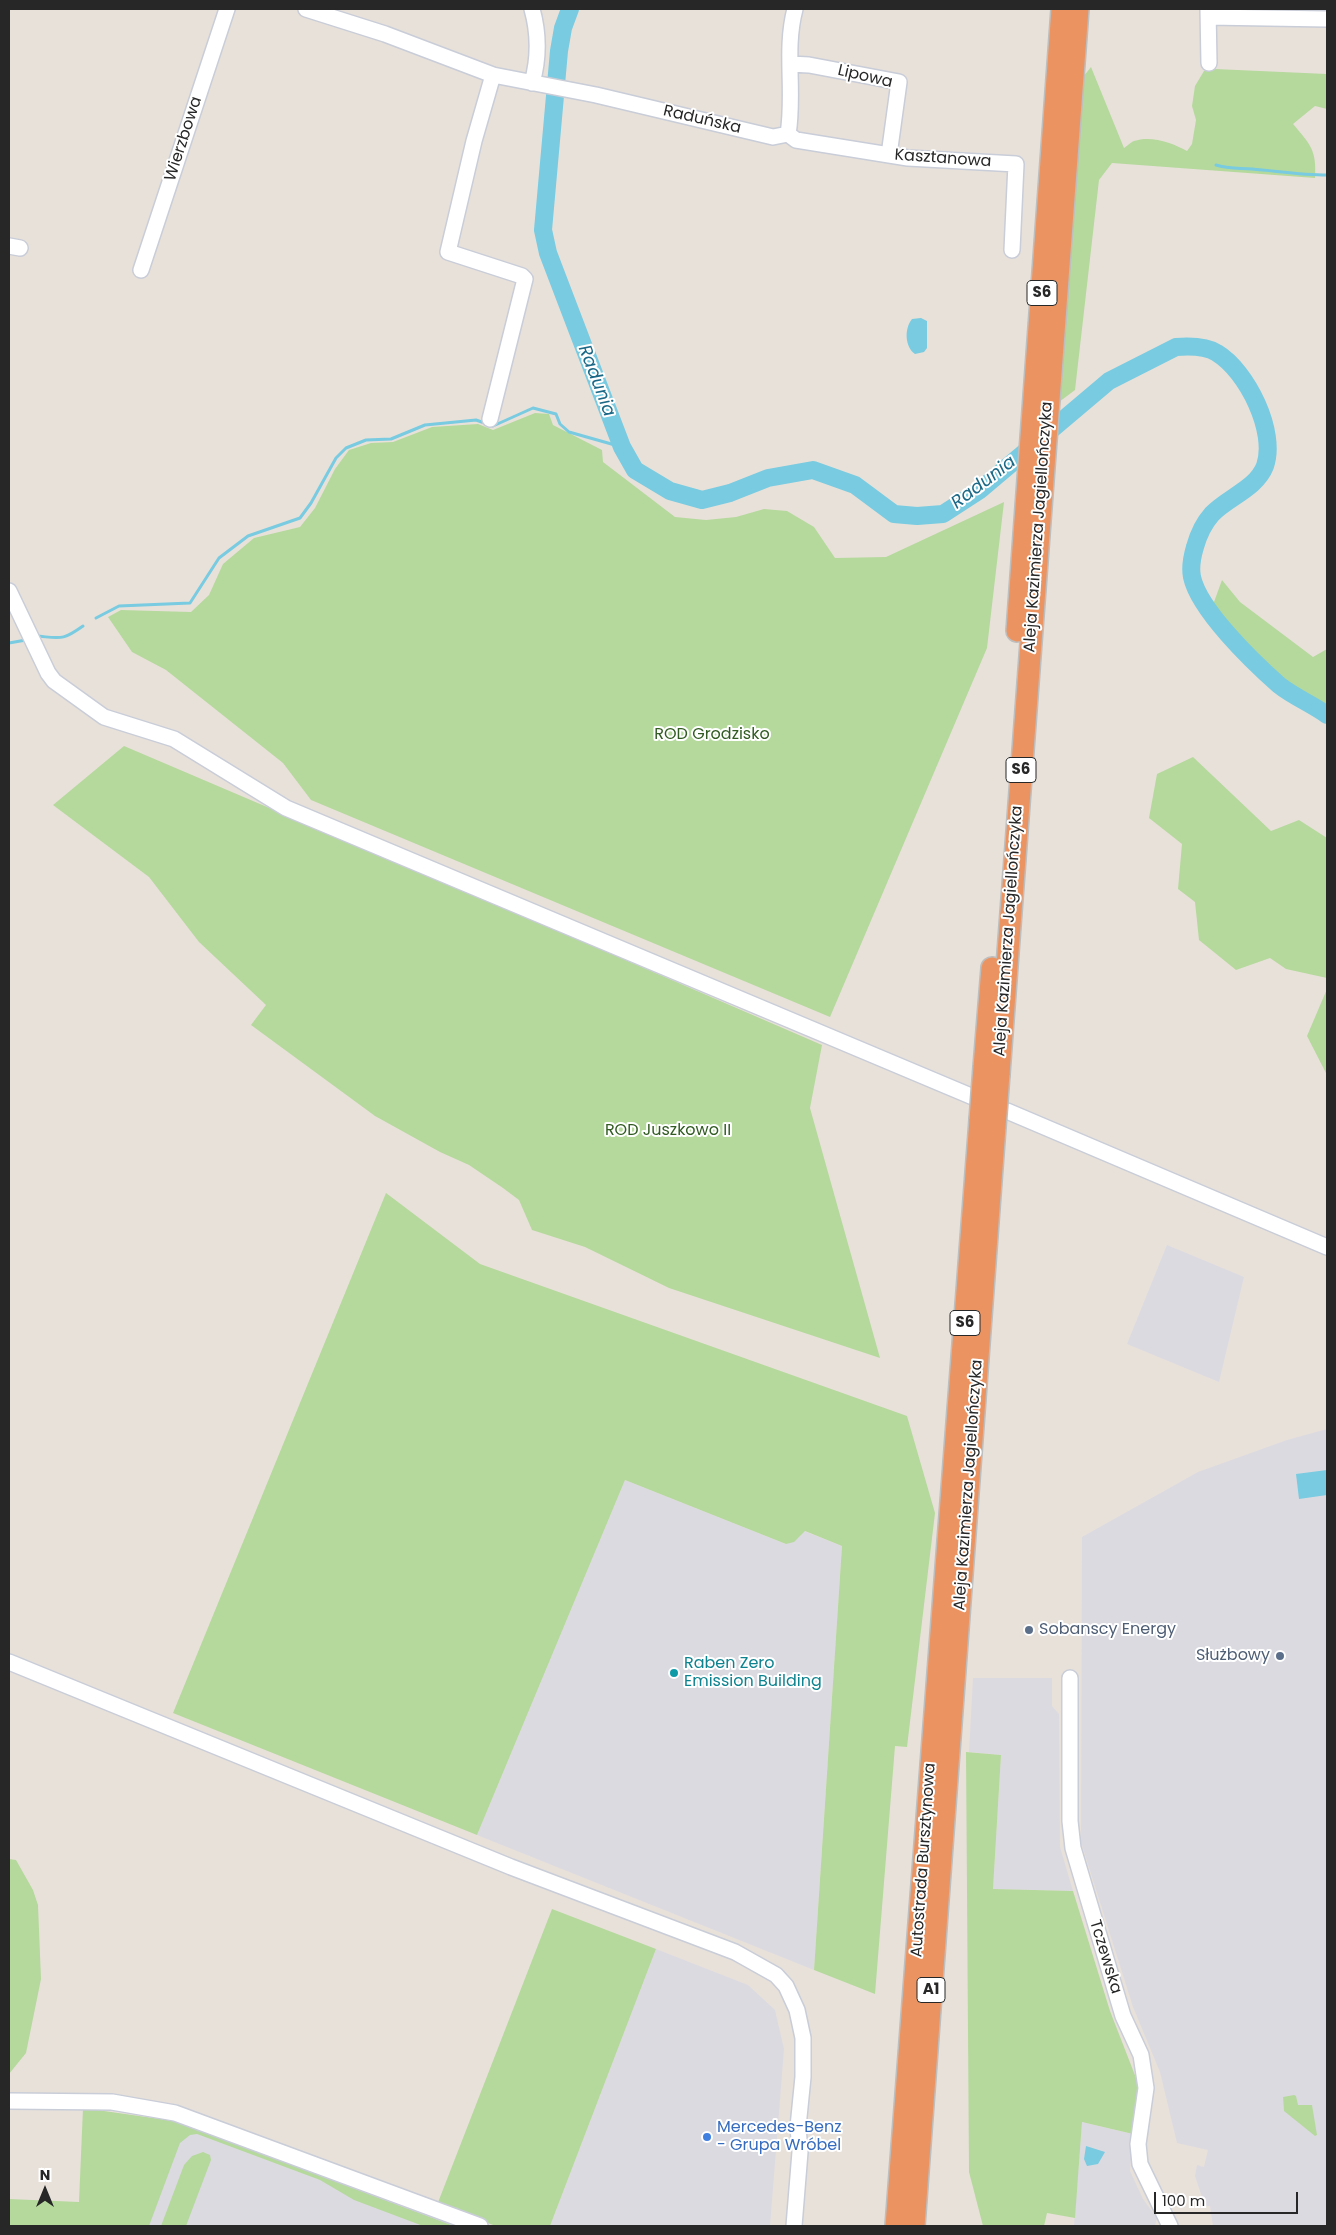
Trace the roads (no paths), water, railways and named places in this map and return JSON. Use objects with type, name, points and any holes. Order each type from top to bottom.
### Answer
[{"type":"highway","name":"Aleja Kazimierza Jagiellończyka","points":[[942,1733],[994,1119],[992,1071],[1035,472],[1059,176],[1062,9]]},
{"type":"highway","name":"Aleja Kazimierza Jagiellończyka","points":[[1060,151],[1078,9]]},
{"type":"highway","name":"Autostrada Bursztynowa","points":[[896,2226],[942,1733]]},
{"type":"highway","name":"Autostrada Bursztynowa","points":[[914,2226],[942,1733]]},
{"type":"street","name":"Wierzbowa","points":[[141,270],[227,9]]},
{"type":"street","name":"Raduńska","points":[[306,9],[385,34],[493,75],[596,95],[773,137],[788,134]]},
{"type":"street","points":[[532,9],[537,27],[536,84]]},
{"type":"street","points":[[788,134],[791,117],[790,37],[795,9]]},
{"type":"street","points":[[1210,63],[1208,13],[1327,19]]},
{"type":"street","name":"Lipowa","points":[[790,64],[809,64],[899,82],[889,155]]},
{"type":"street","points":[[490,419],[524,279],[522,276],[448,252],[474,141],[493,75]]},
{"type":"street","name":"Kasztanowa","points":[[788,134],[796,140],[889,155],[1016,164],[1012,250]]},
{"type":"street","points":[[9,590],[48,673],[54,681],[104,717],[174,739],[286,808],[973,1097]]},
{"type":"street","points":[[994,1119],[1327,1247]]},
{"type":"street","points":[[9,1662],[511,1866],[735,1952],[776,1975],[786,1986],[797,2010],[803,2038],[803,2077],[798,2126],[800,2152],[794,2226]]},
{"type":"street","name":"Tczewska","points":[[1070,1678],[1070,1821],[1073,1848],[1123,2016],[1141,2056],[1146,2088],[1138,2144],[1140,2164],[1170,2226]]},
{"type":"street","points":[[9,2101],[112,2102],[175,2113],[480,2226]]},
{"type":"street","points":[[785,2226],[789,2167],[794,2134],[798,2126]]},
{"type":"water","points":[[921,318],[927,321],[927,348],[924,352],[915,354],[909,347],[907,333],[912,319]]},
{"type":"water","points":[[1327,1470],[1327,1495],[1299,1499],[1296,1474]]},
{"type":"water","points":[[1086,2146],[1105,2152],[1098,2164],[1087,2166],[1084,2159]]},
{"type":"waterway","name":"Radunia","points":[[570,9],[563,28],[559,51],[543,230],[548,253],[622,447],[635,470],[670,491],[702,500],[730,493],[768,478],[813,470],[855,485],[894,514],[917,516],[943,514],[980,490],[1109,381],[1176,347],[1208,349],[1217,353],[1228,362],[1239,373],[1249,388],[1263,420],[1268,452],[1265,466],[1255,481],[1212,514],[1204,525],[1193,554],[1192,577],[1205,605],[1228,635],[1255,663],[1279,685],[1327,715]]},
{"type":"waterway","points":[[1216,165],[1229,168],[1327,175]]},
{"type":"waterway","points":[[96,618],[119,606],[190,603],[219,558],[248,536],[300,518],[311,503],[336,458],[346,448],[366,440],[391,439],[425,425],[476,420],[493,426],[533,408],[556,414],[560,424],[569,432],[622,447]]},
{"type":"waterway","points":[[36,636],[61,637],[83,626]]},
{"type":"waterway","points":[[9,643],[26,640]]},
{"type":"place","name":"Sobanscy Energy","points":[[1029,1630]]},
{"type":"place","name":"Służbowy","points":[[1280,1656]]},
{"type":"place","name":"Raben Zero Emission Building","points":[[674,1673]]},
{"type":"place","name":"Mercedes-Benz - Grupa Wróbel","points":[[707,2137]]},
{"type":"park label","name":"ROD Grodzisko","points":[[712,735]]},
{"type":"park label","name":"ROD Juszkowo II","points":[[668,1131]]}]
